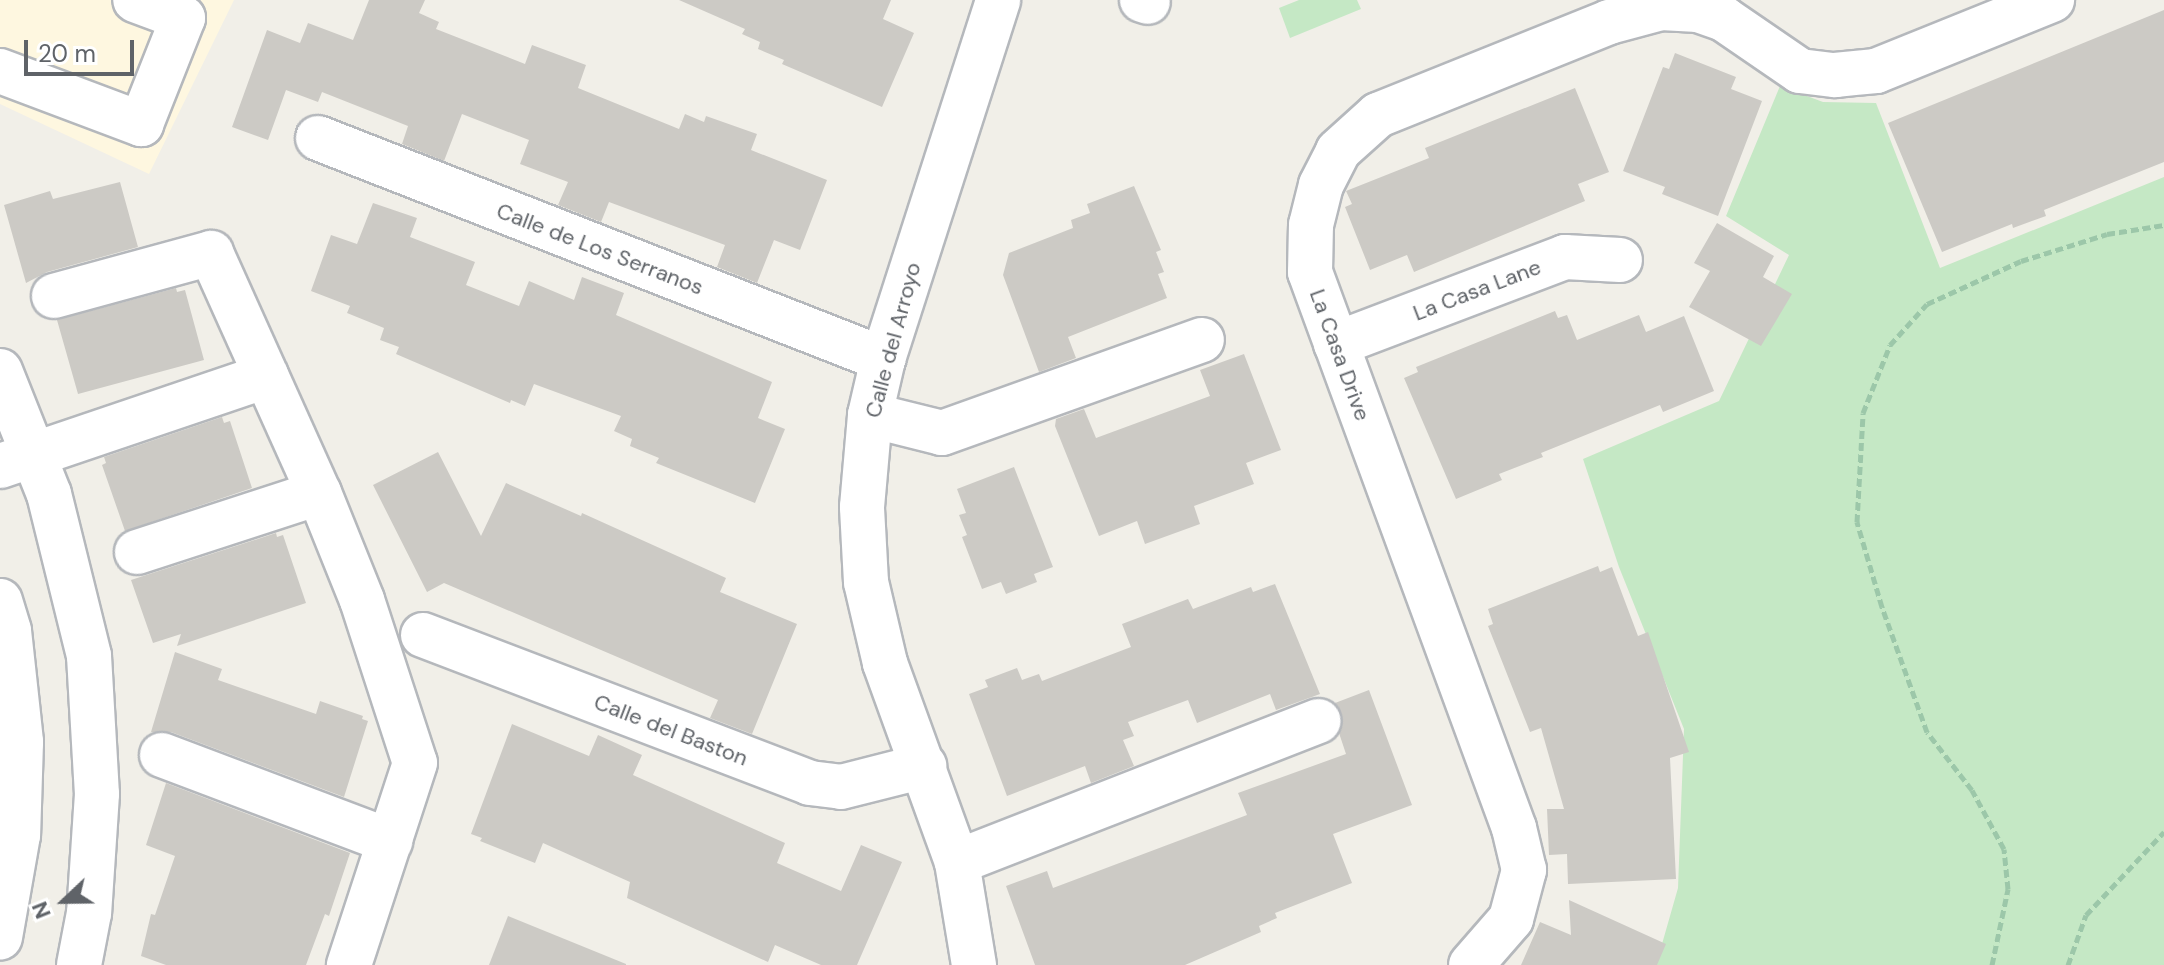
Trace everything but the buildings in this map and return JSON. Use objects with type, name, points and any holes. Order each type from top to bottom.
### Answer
[{"type":"street","points":[[0,71],[141,124],[183,18],[135,0]]},
{"type":"street","name":"Calle del Arroyo","points":[[974,965],[957,862],[885,663],[866,582],[862,507],[870,415],[883,359],[998,0]]},
{"type":"street","name":"La Casa Drive","points":[[1471,965],[1511,919],[1524,870],[1514,828],[1310,272],[1311,225],[1321,185],[1338,151],[1378,115],[1609,22],[1661,8],[1698,10],[1724,19],[1800,71],[1835,75],[1876,71],[2052,0]]},
{"type":"street","name":"Calle de Los Serranos","points":[[318,138],[883,359]]},
{"type":"street","points":[[54,296],[211,253],[319,493],[362,600],[415,763],[349,965]]},
{"type":"street","name":"La Casa Lane","points":[[1336,344],[1565,257],[1620,260]]},
{"type":"street","points":[[870,415],[942,433],[1202,340]]},
{"type":"street","points":[[0,371],[17,460],[53,506],[80,609],[93,699],[95,833],[89,913],[79,965]]},
{"type":"street","points":[[17,460],[266,376]]},
{"type":"street","points":[[137,552],[319,493]]},
{"type":"street","points":[[0,601],[9,631],[21,742],[18,835],[0,937]]},
{"type":"street","name":"Calle del Baston","points":[[423,635],[810,783],[841,787],[924,766]]},
{"type":"street","points":[[957,862],[1318,721]]},
{"type":"street","points":[[162,755],[390,841]]},
{"type":"path","points":[[1992,965],[2008,889],[2004,849],[1972,790],[1927,732],[1882,607],[1857,522],[1863,413],[1890,345],[1927,304],[2021,261],[2107,234],[2164,225]]},
{"type":"path","points":[[2068,965],[2086,915],[2164,832]]},
{"type":"shaded area","points":[[0,0],[234,0],[149,174],[0,104]]},
{"type":"green space","points":[[1299,0],[1357,0],[1361,9],[1290,38],[1279,8]]},
{"type":"green space","points":[[1780,86],[1823,102],[1876,103],[1940,268],[2164,177],[2164,965],[1656,965],[1678,888],[1684,729],[1619,567],[1583,459],[1719,401],[1789,255],[1726,216]]}]
